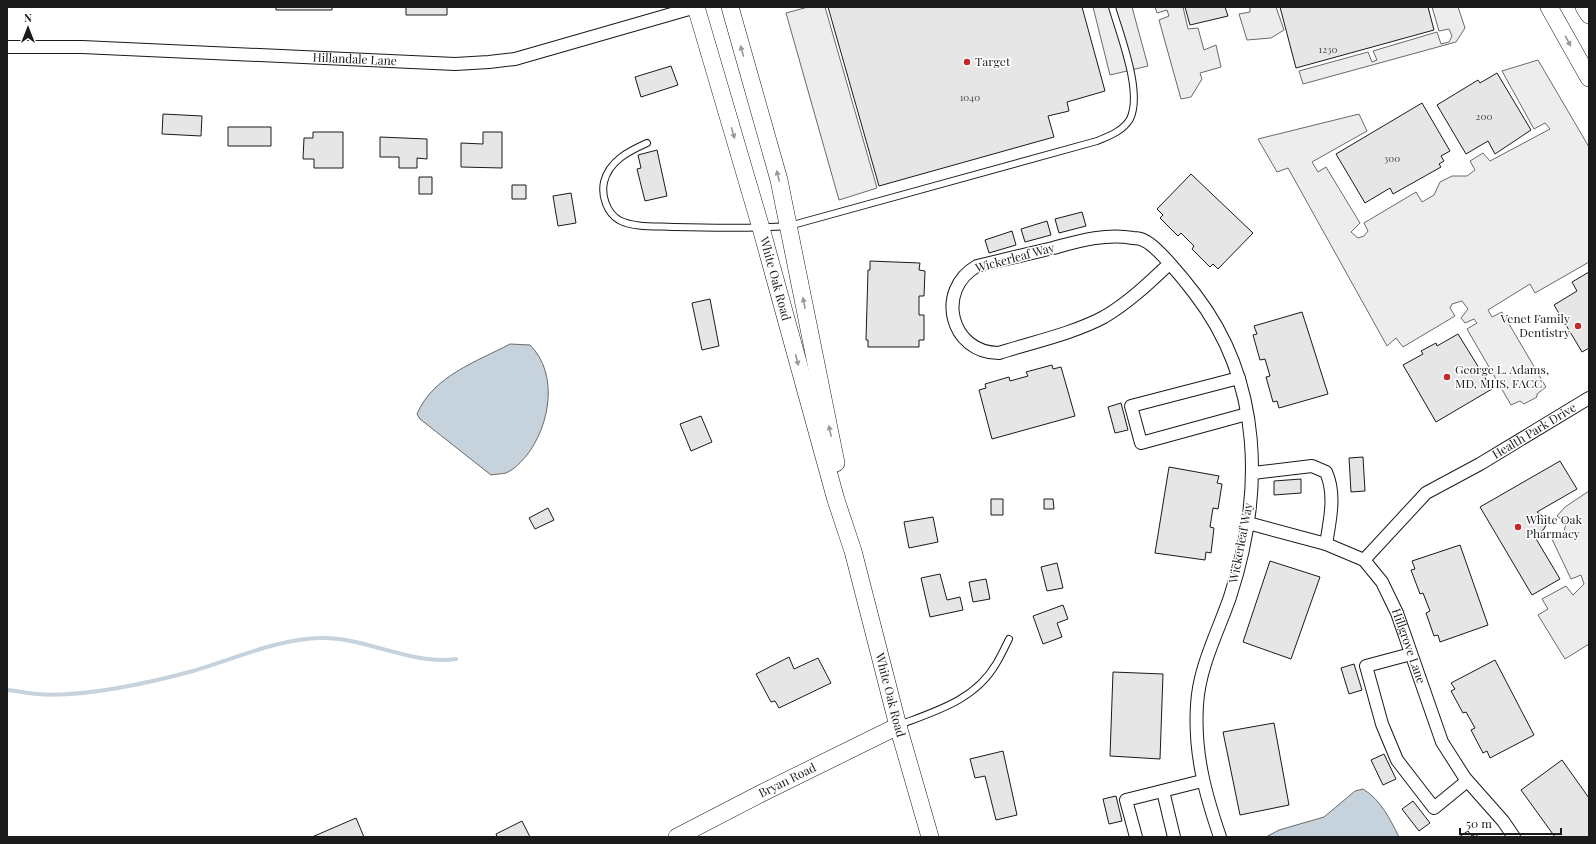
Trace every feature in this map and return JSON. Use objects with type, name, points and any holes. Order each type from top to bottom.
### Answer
[{"type":"street","name":"Hillandale Lane","points":[[7,47],[82,47],[440,63],[489,62],[515,59],[696,7]]},
{"type":"street","name":"White Oak Road","points":[[696,7],[761,228],[836,500],[853,551]]},
{"type":"street","name":"White Oak Road","points":[[730,7],[779,180],[853,551],[898,726],[930,837]]},
{"type":"street","points":[[1548,7],[1589,78]]},
{"type":"street","points":[[1584,7],[1589,15]]},
{"type":"street","name":"Wickerleaf Way","points":[[1169,264],[1132,297],[1104,316],[1080,328],[999,353],[990,353],[971,344],[961,335],[953,320],[953,292],[960,280],[977,266],[1085,240],[1120,236],[1145,241],[1169,264],[1191,288],[1209,312],[1226,343],[1239,378],[1247,414],[1253,451],[1253,473],[1248,523],[1230,596],[1200,682],[1197,706],[1198,746],[1202,781],[1220,837]]},
{"type":"street","points":[[1239,378],[1131,406],[1141,443],[1247,414]]},
{"type":"street","name":"Health Park Drive","points":[[1364,560],[1426,493],[1480,464],[1589,398]]},
{"type":"street","points":[[1253,473],[1312,466],[1326,472],[1331,482],[1331,504],[1326,544]]},
{"type":"street","name":"Hillgrove Lane","points":[[1248,523],[1326,544],[1364,560],[1382,582],[1404,630],[1442,742],[1467,781],[1503,821],[1514,837]]},
{"type":"street","points":[[1411,654],[1366,666],[1382,724],[1397,760],[1434,808],[1467,781]]},
{"type":"street","name":"Bryan Road","points":[[677,837],[898,726]]},
{"type":"street","points":[[1136,837],[1126,800],[1202,781]]},
{"type":"street","points":[[1163,791],[1174,837]]},
{"type":"lane","points":[[647,143],[628,151],[615,163],[604,182],[605,202],[610,211],[619,220],[653,226],[737,229],[789,226],[1097,141],[1114,134],[1129,120],[1134,96],[1131,75],[1112,7]]},
{"type":"lane","points":[[898,726],[958,702],[981,684],[996,665],[1008,639]]},
{"type":"shaded area","points":[[808,7],[825,7],[877,188],[839,200],[786,13]]},
{"type":"shaded area","points":[[1093,7],[1132,7],[1148,66],[1110,75]]},
{"type":"shaded area","points":[[1155,7],[1183,7],[1188,29],[1198,28],[1204,50],[1216,45],[1221,67],[1200,73],[1202,79],[1191,97],[1181,99],[1159,20],[1169,16],[1167,10],[1157,13]]},
{"type":"shaded area","points":[[1250,7],[1276,7],[1284,30],[1271,38],[1247,40],[1239,14],[1250,12]]},
{"type":"shaded area","points":[[1432,7],[1458,7],[1465,28],[1456,42],[1303,84],[1299,71],[1368,52],[1372,62],[1377,60],[1373,51],[1437,32],[1441,44],[1449,42],[1452,36],[1449,29],[1439,31]]},
{"type":"shaded area","points":[[1538,60],[1589,147],[1589,262],[1535,293],[1530,284],[1488,310],[1492,317],[1502,312],[1546,387],[1537,394],[1537,397],[1524,404],[1520,401],[1511,405],[1467,329],[1477,323],[1474,319],[1465,323],[1461,318],[1468,309],[1462,301],[1452,304],[1450,308],[1455,316],[1403,347],[1396,338],[1387,346],[1288,168],[1277,172],[1258,139],[1359,114],[1367,131],[1312,162],[1318,172],[1326,167],[1360,223],[1351,232],[1358,238],[1364,236],[1368,231],[1364,223],[1416,192],[1422,202],[1434,195],[1440,182],[1452,176],[1467,176],[1475,170],[1470,161],[1483,153],[1490,161],[1550,129],[1545,123],[1534,129],[1502,71]]},
{"type":"shaded area","points":[[510,344],[530,345],[539,357],[545,370],[548,385],[546,415],[535,443],[518,465],[504,473],[491,475],[420,419],[417,414],[424,401],[444,380],[470,364]]},
{"type":"shaded area","points":[[1589,491],[1589,644],[1565,659],[1538,615],[1548,609],[1542,599],[1566,586],[1573,595],[1584,584],[1581,575],[1571,579],[1551,537],[1563,536],[1566,523],[1557,516],[1565,507]]},
{"type":"shaded area","points":[[1363,789],[1380,804],[1399,837],[1266,837],[1279,830],[1324,817],[1355,791]]},
{"type":"building","points":[[276,7],[332,7],[332,10],[276,10]]},
{"type":"building","points":[[406,7],[447,7],[447,15],[406,15]]},
{"type":"building","points":[[828,7],[1082,7],[1105,91],[1067,102],[1069,111],[1048,116],[1054,137],[879,186]]},
{"type":"building","points":[[1185,7],[1225,7],[1228,16],[1190,25]]},
{"type":"building","points":[[1280,7],[1428,7],[1434,30],[1296,68]]},
{"type":"building","points":[[671,66],[678,85],[641,97],[635,77]]},
{"type":"building","points":[[1497,73],[1531,130],[1495,154],[1488,141],[1466,154],[1437,105],[1478,80],[1480,83]]},
{"type":"building","points":[[1422,103],[1450,151],[1441,156],[1444,161],[1439,164],[1441,167],[1393,194],[1390,188],[1365,203],[1336,154]]},
{"type":"building","points":[[163,114],[202,116],[201,136],[162,134]]},
{"type":"building","points":[[228,127],[271,127],[271,146],[228,146]]},
{"type":"building","points":[[313,132],[343,132],[343,168],[314,168],[314,159],[303,159],[304,138],[313,138]]},
{"type":"building","points":[[483,132],[502,132],[502,168],[461,167],[461,143],[483,144]]},
{"type":"building","points":[[380,137],[427,139],[427,159],[417,158],[417,168],[399,168],[399,157],[380,157]]},
{"type":"building","points":[[657,150],[667,196],[645,201],[637,169],[641,168],[638,155]]},
{"type":"building","points":[[1191,174],[1253,233],[1218,269],[1213,264],[1210,267],[1192,249],[1194,246],[1181,233],[1178,236],[1160,218],[1163,215],[1157,209]]},
{"type":"building","points":[[419,177],[432,177],[432,194],[419,194]]},
{"type":"building","points":[[512,185],[526,185],[526,199],[512,199]]},
{"type":"building","points":[[571,193],[576,223],[558,226],[553,196]]},
{"type":"building","points":[[1082,212],[1086,226],[1059,233],[1055,219]]},
{"type":"building","points":[[1047,221],[1051,235],[1025,242],[1021,229]]},
{"type":"building","points":[[1012,231],[1016,245],[989,253],[985,240]]},
{"type":"building","points":[[870,261],[920,263],[919,270],[925,271],[924,296],[919,296],[919,315],[924,315],[924,340],[919,340],[919,347],[868,347],[868,340],[866,340],[868,270],[870,270]]},
{"type":"building","name":"Venet Family Dentistry","points":[[1589,272],[1589,348],[1582,352],[1554,305],[1577,291],[1572,282]]},
{"type":"building","points":[[710,299],[719,346],[702,350],[692,303]]},
{"type":"building","points":[[1302,312],[1328,394],[1279,408],[1277,401],[1273,402],[1266,377],[1270,376],[1265,359],[1260,360],[1253,335],[1257,334],[1254,326]]},
{"type":"building","name":"George L. Adams, MD, MHS, FACC","points":[[1458,334],[1492,389],[1436,422],[1403,365],[1423,354],[1421,351],[1436,343],[1437,346]]},
{"type":"building","points":[[1052,365],[1053,369],[1061,367],[1075,416],[992,439],[979,390],[986,388],[985,384],[1009,377],[1010,381],[1028,376],[1026,372]]},
{"type":"building","points":[[1121,403],[1128,430],[1115,433],[1108,407]]},
{"type":"building","points":[[701,416],[712,442],[691,451],[680,424]]},
{"type":"building","points":[[1363,457],[1365,491],[1351,492],[1349,458]]},
{"type":"building","name":"White Oak Pharmacy","points":[[1560,461],[1577,489],[1537,512],[1545,518],[1546,525],[1539,533],[1532,532],[1560,579],[1532,595],[1480,507]]},
{"type":"building","points":[[1169,467],[1219,476],[1217,483],[1222,484],[1218,509],[1213,508],[1210,527],[1214,528],[1211,553],[1206,552],[1205,560],[1155,553]]},
{"type":"building","points":[[1301,479],[1301,493],[1274,495],[1274,481]]},
{"type":"building","points":[[991,499],[1003,499],[1003,515],[991,515]]},
{"type":"building","points":[[1044,499],[1053,499],[1054,509],[1044,509]]},
{"type":"building","points":[[548,508],[554,520],[535,529],[529,518]]},
{"type":"building","points":[[933,517],[938,542],[909,548],[904,522]]},
{"type":"building","points":[[1460,545],[1488,625],[1440,642],[1438,635],[1434,636],[1426,613],[1430,611],[1423,593],[1420,594],[1411,570],[1415,569],[1412,561]]},
{"type":"building","points":[[1270,561],[1320,577],[1291,659],[1243,642]]},
{"type":"building","points":[[1057,563],[1063,588],[1047,591],[1041,567]]},
{"type":"building","points":[[940,574],[947,600],[960,597],[963,610],[930,617],[921,578]]},
{"type":"building","points":[[986,579],[990,599],[973,602],[969,582]]},
{"type":"building","points":[[1063,605],[1068,619],[1057,623],[1062,637],[1043,644],[1033,616]]},
{"type":"building","points":[[789,657],[794,669],[818,658],[831,683],[779,708],[775,701],[771,702],[756,674]]},
{"type":"building","points":[[1495,660],[1534,735],[1490,758],[1487,751],[1483,753],[1471,730],[1475,728],[1466,712],[1463,713],[1451,691],[1455,689],[1451,683]]},
{"type":"building","points":[[1354,664],[1362,690],[1349,694],[1341,668]]},
{"type":"building","points":[[1113,672],[1163,674],[1160,759],[1110,756]]},
{"type":"building","points":[[1274,723],[1289,805],[1240,815],[1223,732]]},
{"type":"building","points":[[1003,751],[1017,815],[996,820],[985,776],[975,778],[970,759]]},
{"type":"building","points":[[1384,754],[1396,779],[1383,785],[1371,760]]},
{"type":"building","points":[[1562,760],[1589,798],[1589,837],[1555,837],[1521,790]]},
{"type":"building","points":[[1116,796],[1122,821],[1109,824],[1103,799]]},
{"type":"building","points":[[1413,801],[1430,823],[1419,831],[1402,809]]},
{"type":"building","points":[[356,818],[364,837],[312,837]]},
{"type":"building","points":[[522,821],[530,837],[497,837],[496,834]]},
{"type":"building","points":[[1468,831],[1472,836],[1476,834],[1478,837],[1459,837]]},
{"type":"waterway","points":[[7,690],[55,695],[94,692],[193,671],[256,650],[304,639],[338,639],[423,659],[456,659]]},
{"type":"place","name":"Target","points":[[967,62]]},
{"type":"place","name":"Venet Family Dentistry","points":[[1578,326]]},
{"type":"place","name":"George L. Adams, MD, MHS, FACC","points":[[1447,377]]},
{"type":"place","name":"White Oak Pharmacy","points":[[1518,527]]}]
